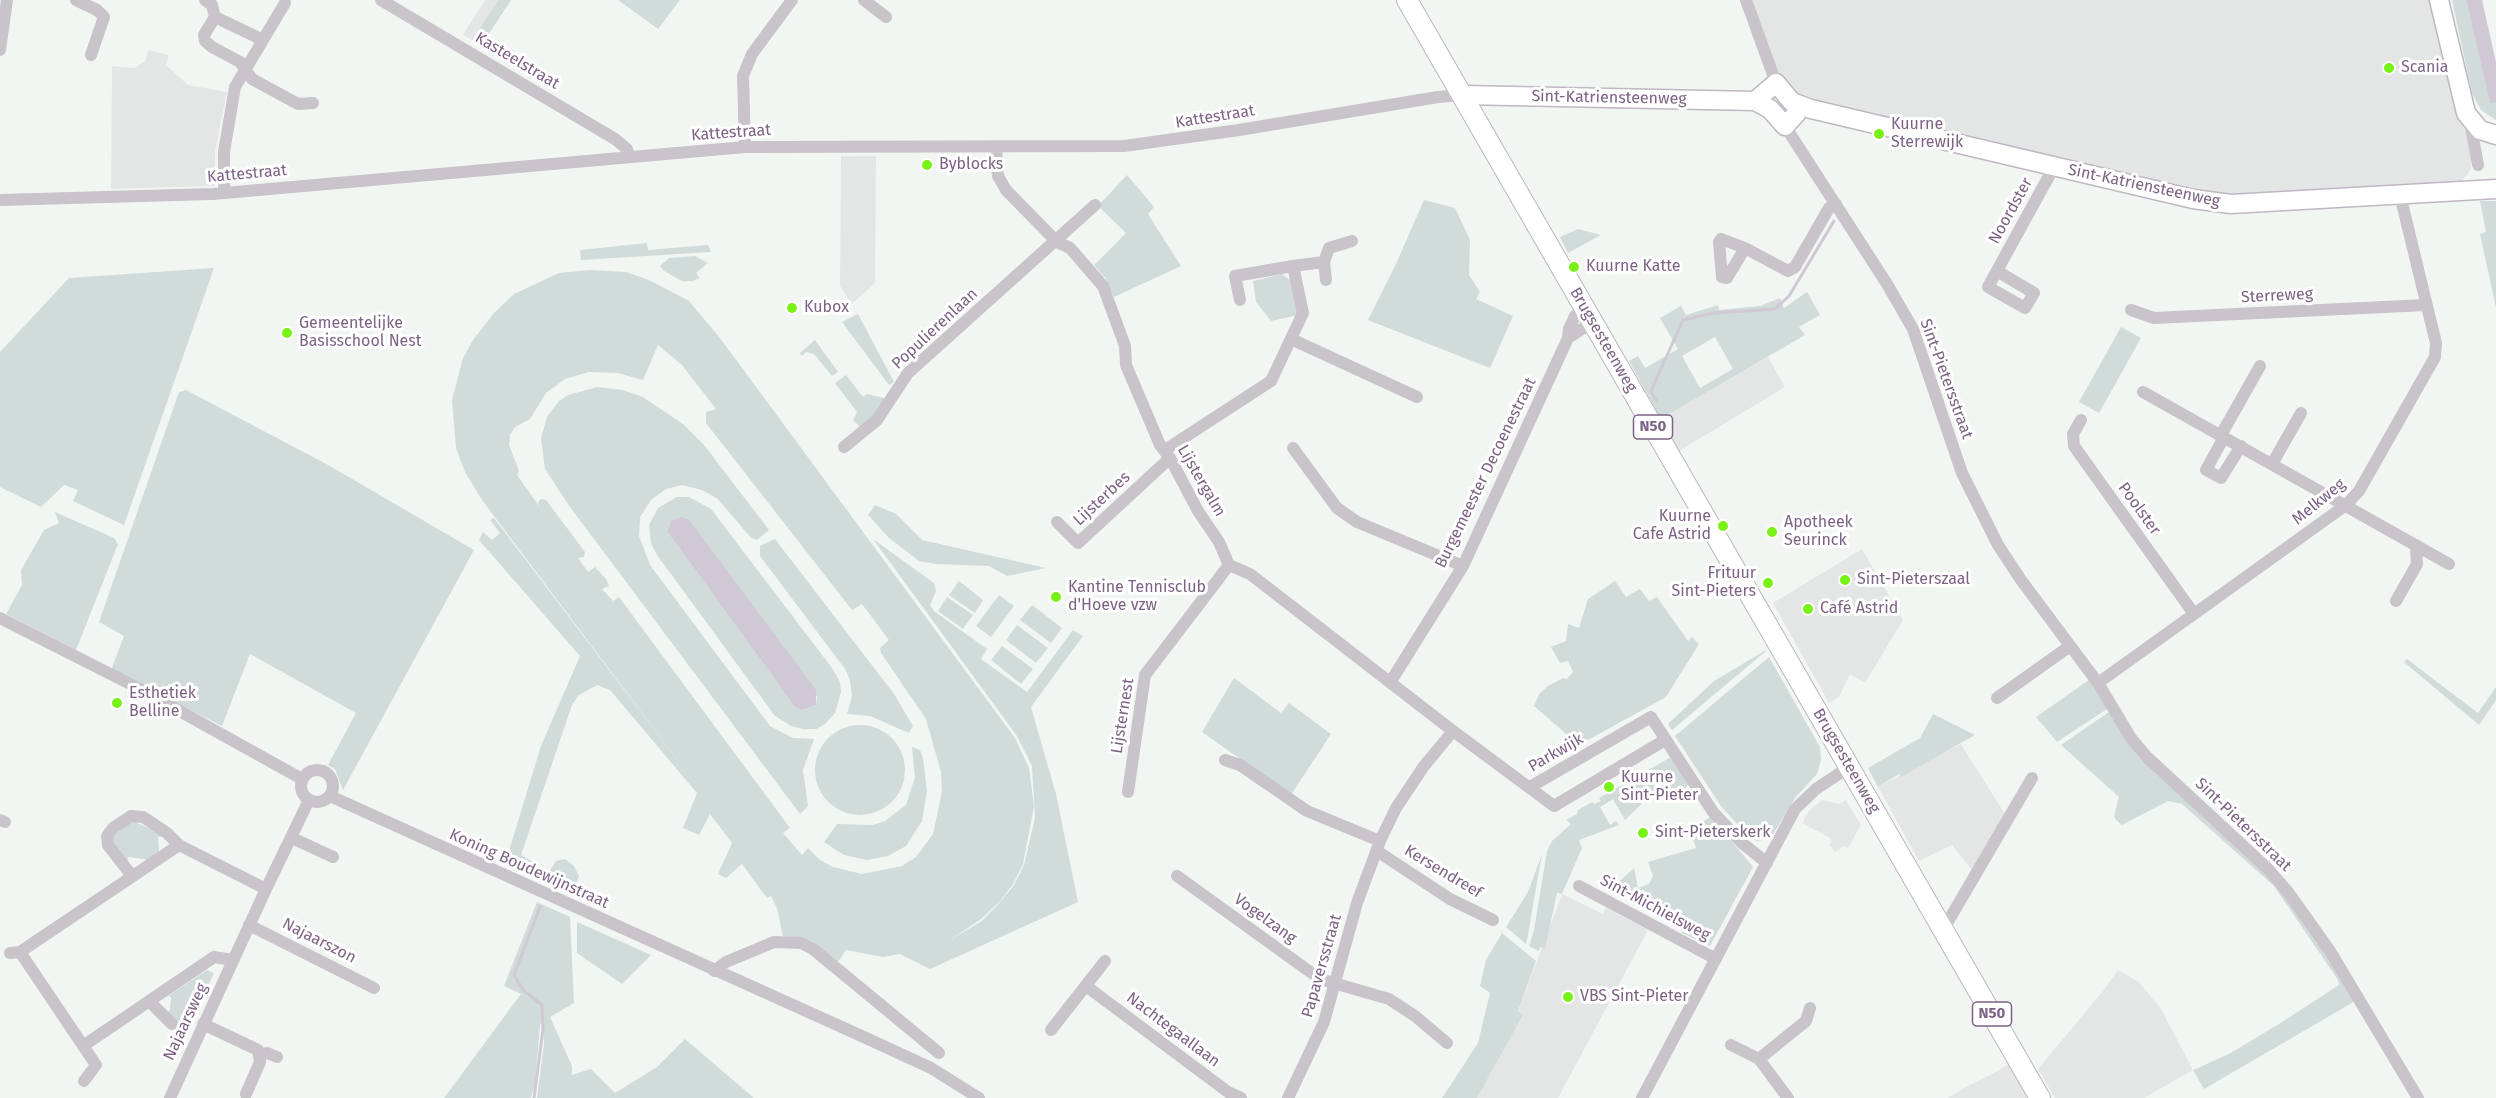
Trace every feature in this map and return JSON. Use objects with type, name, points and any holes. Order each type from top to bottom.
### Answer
[{"type":"main road","name":"Brugsesteenweg","points":[[1407,0],[2040,1098]]},
{"type":"street","points":[[0,50],[8,0]]},
{"type":"street","points":[[76,0],[97,10],[104,17],[91,55]]},
{"type":"street","points":[[205,0],[212,5],[216,17],[263,40]]},
{"type":"street","name":"Kasteelstraat","points":[[381,0],[615,139],[627,149],[629,157]]},
{"type":"street","points":[[745,147],[743,76],[752,54],[792,0]]},
{"type":"street","points":[[864,0],[886,17]]},
{"type":"street","points":[[1746,0],[1776,83],[1783,94],[1799,106],[1796,114],[1785,126],[1770,109],[1755,101],[1776,83]]},
{"type":"street","points":[[2439,0],[2462,103],[2470,122],[2478,165]]},
{"type":"street","points":[[224,193],[224,152],[235,87],[285,3]]},
{"type":"street","points":[[216,17],[204,35],[205,41],[240,62],[252,79],[298,104],[313,103]]},
{"type":"street","name":"Kattestraat","points":[[0,200],[224,193],[745,147],[996,148],[1158,142],[1462,95]]},
{"type":"street","name":"Sint-Katriensteenweg","points":[[1462,95],[1755,101]]},
{"type":"street","name":"Sint-Katriensteenweg","points":[[1799,106],[2193,200],[2231,204],[2496,189]]},
{"type":"street","points":[[2470,122],[2480,130],[2496,135]]},
{"type":"street","name":"Sint-Pietersstraat","points":[[1785,126],[1836,204],[1912,329],[1962,473],[1998,545],[2021,580],[2098,683],[2131,738],[2147,757],[2268,869],[2288,892],[2330,951],[2418,1098]]},
{"type":"street","name":"Lijstergalm","points":[[996,148],[998,176],[1006,190],[1057,242],[1070,248],[1103,286],[1125,346],[1126,365],[1167,454],[1198,511],[1219,542],[1229,565]]},
{"type":"street","name":"Noordster","points":[[1997,271],[2054,167]]},
{"type":"street","name":"Melkweg","points":[[2098,683],[2346,505],[2359,490],[2435,357],[2436,343],[2400,195]]},
{"type":"street","points":[[1745,248],[1788,271],[1795,267],[1829,208],[1836,204]]},
{"type":"street","points":[[1057,242],[1095,205]]},
{"type":"street","points":[[1326,280],[1324,262],[1329,248],[1352,241]]},
{"type":"street","name":"Populierenlaan","points":[[844,447],[877,420],[908,373],[1057,242]]},
{"type":"street","points":[[1240,300],[1235,276],[1324,262]]},
{"type":"street","points":[[1167,454],[1271,381],[1303,313],[1293,266]]},
{"type":"street","name":"Sterreweg","points":[[2131,310],[2154,318],[2426,305]]},
{"type":"street","name":"Burgemeester Decoenestraat","points":[[1391,681],[1463,566],[1568,338],[1589,316]]},
{"type":"street","points":[[1291,339],[1417,397]]},
{"type":"street","points":[[2241,446],[2221,478],[2206,470],[2260,366]]},
{"type":"street","points":[[2143,392],[2449,564]]},
{"type":"street","points":[[2272,464],[2301,413]]},
{"type":"street","name":"Poolster","points":[[2080,420],[2073,434],[2074,446],[2194,614]]},
{"type":"street","points":[[1293,448],[1337,508],[1351,518],[1463,566]]},
{"type":"street","name":"Lijsterbes","points":[[1057,522],[1078,543],[1167,454]]},
{"type":"street","points":[[2396,601],[2417,564],[2416,545]]},
{"type":"street","points":[[1229,565],[1250,574],[1453,731],[1530,787]]},
{"type":"street","name":"Lijsternest","points":[[1128,792],[1145,675],[1229,565]]},
{"type":"street","points":[[0,618],[140,689],[302,779]]},
{"type":"street","points":[[1997,698],[2070,646]]},
{"type":"street","name":"Parkwijk","points":[[1665,740],[1554,806],[1530,787],[1651,717],[1713,812],[1742,843],[1767,863]]},
{"type":"street","name":"Papaversstraat","points":[[1288,1098],[1324,1022],[1357,903],[1396,808],[1424,766],[1453,731]]},
{"type":"street","points":[[1225,760],[1240,765],[1307,811],[1379,846]]},
{"type":"street","name":"Sint-Michielsweg","points":[[1642,1098],[1802,802],[1849,767]]},
{"type":"street","points":[[315,769],[327,773],[333,784],[330,796],[320,802],[309,800],[301,791],[302,779],[307,772],[315,769]]},
{"type":"street","points":[[1943,930],[2032,778]]},
{"type":"street","name":"Koning Boudewijnstraat","points":[[330,796],[932,1068],[979,1098]]},
{"type":"street","name":"Najaarsweg","points":[[170,1098],[309,800]]},
{"type":"street","points":[[132,876],[108,845],[107,836],[113,828],[131,816],[143,817],[167,833],[179,846],[266,888]]},
{"type":"street","points":[[292,837],[333,857]]},
{"type":"street","points":[[84,1081],[96,1065],[15,952],[179,846]]},
{"type":"street","name":"Kersendreef","points":[[1379,846],[1450,900],[1493,920]]},
{"type":"street","name":"Vogelzang","points":[[1177,876],[1320,979],[1389,999],[1447,1043]]},
{"type":"street","name":"Sint-Michielsweg","points":[[1579,886],[1716,958]]},
{"type":"street","name":"Najaarszon","points":[[249,925],[374,988]]},
{"type":"street","points":[[714,970],[726,962],[774,942],[801,943],[813,949],[939,1053]]},
{"type":"street","name":"Najaarsweg","points":[[83,1046],[214,957],[233,960]]},
{"type":"street","points":[[1051,1030],[1106,961]]},
{"type":"street","name":"Nachtegaallaan","points":[[1086,986],[1228,1092],[1241,1098]]},
{"type":"street","name":"Najaarsweg","points":[[149,1001],[172,1024]]},
{"type":"street","points":[[1759,1059],[1806,1021],[1810,1008]]},
{"type":"street","points":[[203,1023],[255,1047],[260,1055],[261,1062],[246,1094]]},
{"type":"street","points":[[1731,1045],[1759,1059],[1788,1098]]},
{"type":"street","points":[[260,1055],[267,1053],[277,1057]]},
{"type":"shaded area","points":[[485,0],[498,0],[472,40],[463,35]]},
{"type":"shaded area","points":[[498,0],[511,0],[481,46],[479,42],[472,40]]},
{"type":"shaded area","points":[[618,0],[680,0],[658,29]]},
{"type":"shaded area","points":[[1752,0],[2435,0],[2471,155],[2471,169],[2460,184],[2244,197],[2172,187],[1798,97],[1781,80]]},
{"type":"shaded area","points":[[2452,0],[2466,0],[2490,102],[2496,102],[2496,120],[2481,110],[2472,93]]},
{"type":"shaded area","points":[[2466,0],[2482,0],[2496,62],[2496,102],[2490,103]]},
{"type":"shaded area","points":[[148,50],[169,55],[166,65],[188,85],[227,92],[215,151],[215,186],[111,189],[112,66],[135,68],[146,60]]},
{"type":"shaded area","points":[[841,156],[876,156],[875,283],[852,304],[840,286]]},
{"type":"shaded area","points":[[1127,175],[1154,207],[1148,214],[1181,266],[1114,297],[1106,279],[1094,265],[1126,233],[1098,206]]},
{"type":"shaded area","points":[[1424,200],[1455,208],[1470,240],[1469,275],[1480,292],[1476,299],[1513,316],[1490,368],[1368,320]]},
{"type":"shaded area","points":[[2480,201],[2496,201],[2496,308],[2480,234],[2486,232]]},
{"type":"shaded area","points":[[1578,229],[1601,235],[1568,253],[1560,237]]},
{"type":"shaded area","points":[[647,243],[648,250],[708,245],[711,252],[581,260],[580,250]]},
{"type":"shaded area","points":[[695,256],[708,263],[696,273],[700,278],[693,281],[682,281],[664,271],[660,266],[669,258]]},
{"type":"shaded area","points":[[214,268],[124,525],[73,501],[78,490],[64,485],[41,507],[0,487],[0,352],[69,278]]},
{"type":"shaded area","points":[[590,270],[626,272],[649,280],[689,301],[720,338],[1015,738],[1029,768],[1034,806],[1023,864],[1013,884],[1000,901],[981,919],[950,940],[982,921],[1000,902],[1014,885],[1024,865],[1035,818],[1032,766],[1017,736],[873,539],[934,583],[936,591],[930,605],[934,611],[987,649],[981,659],[1027,692],[1073,630],[1083,636],[1031,707],[1056,794],[1078,902],[930,969],[900,954],[883,957],[846,950],[837,963],[791,937],[783,936],[777,908],[771,896],[767,898],[742,864],[726,878],[718,874],[732,843],[710,814],[699,835],[683,828],[697,793],[610,690],[597,685],[579,695],[572,705],[521,855],[549,872],[556,861],[565,859],[574,866],[579,876],[573,895],[505,864],[541,746],[580,656],[479,540],[483,532],[492,540],[500,533],[490,520],[494,518],[703,794],[482,500],[465,472],[456,448],[452,400],[463,358],[473,340],[494,313],[514,294],[559,273]],"holes":[[[658,345],[682,365],[716,409],[706,412],[706,423],[852,610],[862,604],[889,640],[880,648],[881,653],[926,719],[941,772],[942,792],[933,834],[916,857],[902,866],[862,874],[833,867],[820,860],[808,848],[802,855],[783,833],[790,828],[619,597],[613,601],[602,589],[609,586],[606,579],[595,567],[588,572],[578,558],[584,557],[585,552],[546,500],[541,499],[538,502],[539,506],[517,475],[519,471],[509,445],[510,435],[515,427],[530,419],[546,393],[565,379],[589,372],[618,373],[643,380]]]},
{"type":"shaded area","points":[[1282,274],[1291,281],[1298,315],[1271,321],[1256,302],[1253,281]]},
{"type":"shaded area","points":[[1807,292],[1820,315],[1799,327],[1805,335],[1661,419],[1629,361],[1638,356],[1645,368],[1678,349],[1660,318],[1681,306],[1686,315],[1718,305],[1719,310],[1760,306],[1780,298],[1784,308]],"holes":[[[1715,337],[1733,369],[1700,388],[1682,356]]]},
{"type":"shaded area","points":[[858,314],[894,382],[889,385],[842,322]]},
{"type":"shaded area","points":[[2121,327],[2141,338],[2099,413],[2079,402]]},
{"type":"shaded area","points":[[815,340],[838,372],[832,376],[814,354],[806,352],[802,356],[800,353]]},
{"type":"shaded area","points":[[1768,357],[1785,387],[1679,451],[1661,419]]},
{"type":"shaded area","points":[[846,375],[863,397],[867,394],[888,399],[881,410],[861,428],[853,420],[857,412],[835,383]]},
{"type":"shaded area","points":[[597,387],[623,390],[643,397],[683,424],[704,445],[769,530],[757,540],[751,538],[718,499],[702,490],[682,485],[666,489],[651,500],[640,517],[639,536],[650,565],[770,726],[793,738],[814,739],[803,770],[808,806],[800,814],[570,507],[545,469],[541,438],[547,417],[559,401],[568,395]]},
{"type":"shaded area","points":[[186,390],[330,466],[474,550],[343,790],[335,769],[328,765],[356,713],[250,654],[222,726],[111,670],[124,636],[99,622],[179,392]]},
{"type":"shaded area","points":[[677,497],[689,497],[711,509],[832,668],[840,682],[841,692],[835,713],[824,725],[816,729],[803,729],[791,726],[775,716],[657,555],[651,543],[649,525],[658,508]],"holes":[[[675,542],[817,697],[816,705],[802,710],[795,707]]]},
{"type":"shaded area","points":[[875,505],[896,514],[922,540],[1046,568],[1007,576],[989,566],[919,561],[889,538],[868,515]]},
{"type":"shaded area","points":[[55,512],[114,538],[118,544],[76,650],[6,614],[22,585],[21,570],[44,530],[59,523]]},
{"type":"shaded area","points":[[682,517],[689,520],[816,690],[816,705],[802,710],[795,707],[675,542],[668,532],[669,527],[671,521]]},
{"type":"shaded area","points":[[775,539],[894,694],[913,726],[909,733],[870,716],[847,714],[852,696],[850,680],[845,669],[760,556],[760,546]]},
{"type":"shaded area","points":[[1862,549],[1903,620],[1865,683],[1850,674],[1839,697],[1829,703],[1773,603]]},
{"type":"shaded area","points":[[959,581],[983,600],[975,613],[949,595]]},
{"type":"shaded area","points":[[1615,581],[1626,597],[1640,589],[1649,601],[1657,597],[1688,641],[1692,637],[1699,644],[1666,697],[1579,745],[1534,706],[1539,694],[1548,686],[1563,678],[1567,679],[1573,672],[1568,661],[1560,663],[1551,647],[1566,641],[1568,624],[1579,628],[1588,599]]},
{"type":"shaded area","points":[[999,595],[1014,606],[991,637],[976,626]]},
{"type":"shaded area","points":[[947,597],[973,615],[963,629],[938,611]]},
{"type":"shaded area","points":[[1032,605],[1062,628],[1051,643],[1020,620]]},
{"type":"shaded area","points":[[1017,625],[1048,648],[1036,663],[1006,640]]},
{"type":"shaded area","points":[[1002,646],[1033,669],[1021,684],[991,660]]},
{"type":"shaded area","points":[[1766,650],[1672,730],[1668,724],[1714,681]]},
{"type":"shaded area","points":[[1769,657],[1820,747],[1821,760],[1817,774],[1795,798],[1772,836],[1769,839],[1757,841],[1750,838],[1721,806],[1675,736]]},
{"type":"shaded area","points":[[2407,659],[2478,713],[2496,687],[2496,700],[2479,725],[2404,662]]},
{"type":"shaded area","points":[[1234,678],[1281,713],[1289,703],[1331,734],[1291,795],[1202,732]]},
{"type":"shaded area","points":[[2089,680],[2107,709],[2057,742],[2036,717]]},
{"type":"shaded area","points":[[2109,712],[2276,881],[2357,1000],[2204,1089],[2193,1070],[2229,1054],[2279,1024],[2339,985],[2338,980],[2274,886],[2182,804],[2168,801],[2122,825],[2116,820],[2114,816],[2119,797],[2061,745]]},
{"type":"shaded area","points":[[1933,714],[1975,735],[1901,777],[1899,774],[1878,787],[1868,768],[1920,738]]},
{"type":"shaded area","points":[[860,725],[877,728],[892,738],[902,753],[905,770],[902,787],[892,802],[877,812],[860,815],[843,812],[828,802],[818,787],[815,770],[818,753],[828,738],[843,728]]},
{"type":"shaded area","points":[[1961,744],[2006,816],[1974,873],[1952,845],[1919,861],[1878,787]]},
{"type":"shaded area","points":[[912,747],[920,750],[923,758],[927,791],[922,821],[906,846],[888,856],[867,860],[844,855],[824,842],[837,824],[872,825],[885,821],[906,805],[915,777]]},
{"type":"shaded area","points":[[1671,757],[1688,784],[1686,789],[1670,799],[1659,787],[1625,820],[1613,799],[1600,807],[1610,825],[1616,821],[1619,825],[1579,840],[1582,848],[1562,894],[1557,893],[1545,949],[1540,947],[1539,951],[1529,946],[1534,930],[1547,851],[1552,841],[1571,824],[1566,820],[1577,814],[1578,810],[1592,802],[1594,804],[1601,801],[1599,798]]},
{"type":"shaded area","points":[[1822,800],[1839,804],[1846,800],[1861,825],[1848,848],[1844,846],[1835,852],[1829,844],[1832,842],[1830,838],[1802,823],[1809,811]]},
{"type":"shaded area","points":[[1711,816],[1753,867],[1710,946],[1682,933],[1680,924],[1621,889],[1612,888],[1634,868],[1638,888],[1649,884],[1653,876],[1648,862],[1696,848],[1693,839],[1698,836],[1694,829]]},
{"type":"shaded area","points":[[135,822],[165,836],[158,837],[159,852],[144,867],[145,859],[128,857],[127,865],[111,838],[128,823]]},
{"type":"shaded area","points":[[1542,854],[1526,944],[1506,927],[1528,892]]},
{"type":"shaded area","name":"VBS Sint-Pieter","points":[[1562,894],[1603,914],[1606,908],[1648,930],[1558,1098],[1477,1098],[1523,1015],[1518,1012]]},
{"type":"shaded area","points":[[537,902],[570,917],[574,1003],[550,1017],[572,1066],[572,1075],[591,1069],[615,1093],[657,1067],[685,1039],[754,1098],[537,1098],[544,1044],[543,1022],[540,1024],[535,1084],[531,1098],[444,1098],[521,994],[504,986]]},
{"type":"shaded area","points":[[577,922],[651,955],[622,984],[577,953]]},
{"type":"shaded area","points":[[1502,933],[1536,961],[1518,1011],[1523,1015],[1477,1098],[1442,1098],[1478,1043],[1490,993],[1480,986],[1486,960]]},
{"type":"shaded area","points":[[207,970],[214,973],[186,1034],[180,1030],[182,1026],[165,1013],[170,1010],[171,997],[168,996]]},
{"type":"shaded area","points":[[2118,970],[2139,982],[2161,1009],[2193,1070],[2144,1098],[2055,1098],[2038,1069]]},
{"type":"shaded area","points":[[2010,1064],[2029,1098],[1947,1098],[1965,1088]]},
{"type":"waterway","points":[[1656,400],[1651,391],[1683,320],[1714,313],[1775,309],[1789,296],[1834,221]]},
{"type":"waterway","points":[[534,1098],[543,1029],[542,1005],[523,990],[514,975],[540,907]]},
{"type":"place","name":"Scania","points":[[2389,68]]},
{"type":"place","name":"Kuurne Sterrewijk","points":[[1879,134]]},
{"type":"place","name":"Byblocks","points":[[927,165]]},
{"type":"place","name":"Kuurne Katte","points":[[1574,267]]},
{"type":"place","name":"Kubox","points":[[792,308]]},
{"type":"place","name":"Gemeentelijke Basisschool Nest","points":[[287,333]]},
{"type":"place","name":"Kuurne Cafe Astrid","points":[[1723,526]]},
{"type":"place","name":"Apotheek Seurinck","points":[[1772,532]]},
{"type":"place","name":"Sint-Pieterszaal","points":[[1845,580]]},
{"type":"place","name":"Frituur Sint-Pieters","points":[[1768,583]]},
{"type":"place","name":"Kantine Tennisclub d'Hoeve vzw","points":[[1056,597]]},
{"type":"place","name":"Café Astrid","points":[[1808,609]]},
{"type":"place","name":"Esthetiek Belline","points":[[117,703]]},
{"type":"place","name":"Kuurne Sint-Pieter","points":[[1609,787]]},
{"type":"place","name":"Sint-Pieterskerk","points":[[1643,833]]},
{"type":"place","name":"VBS Sint-Pieter","points":[[1568,997]]}]
